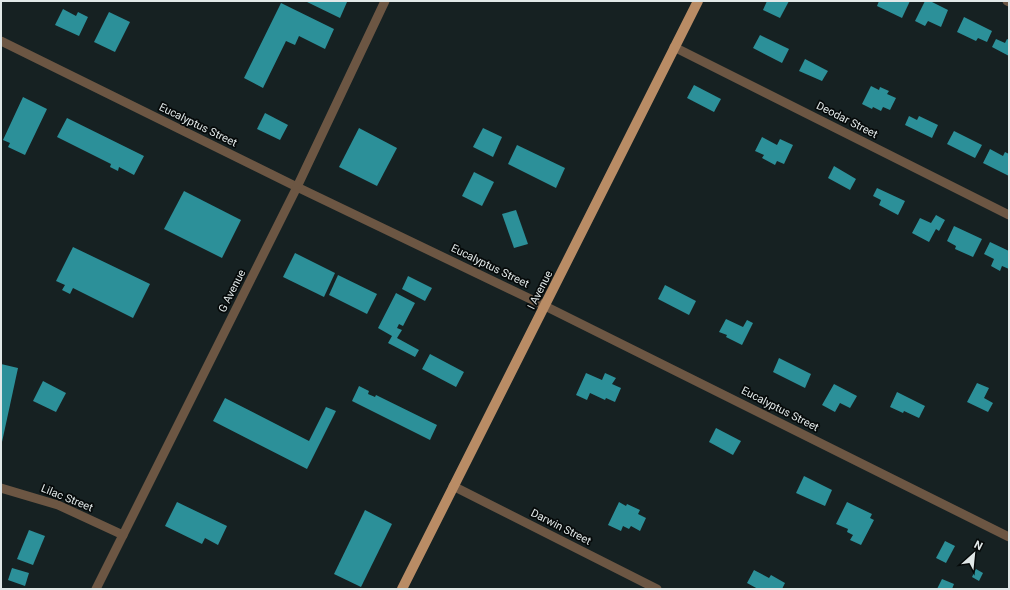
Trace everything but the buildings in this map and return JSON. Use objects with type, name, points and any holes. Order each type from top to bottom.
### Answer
[{"type":"main road","name":"I Avenue","points":[[402,589],[698,1]]},
{"type":"street","name":"G Avenue","points":[[96,589],[297,187],[385,1]]},
{"type":"street","name":"Eucalyptus Street","points":[[1,41],[297,187],[545,306],[1009,537]]},
{"type":"street","name":"Deodar Street","points":[[674,47],[1009,214]]},
{"type":"street","name":"Darwin Street","points":[[453,486],[657,589]]},
{"type":"street","name":"Lilac Street","points":[[1,488],[58,505],[123,536]]}]
